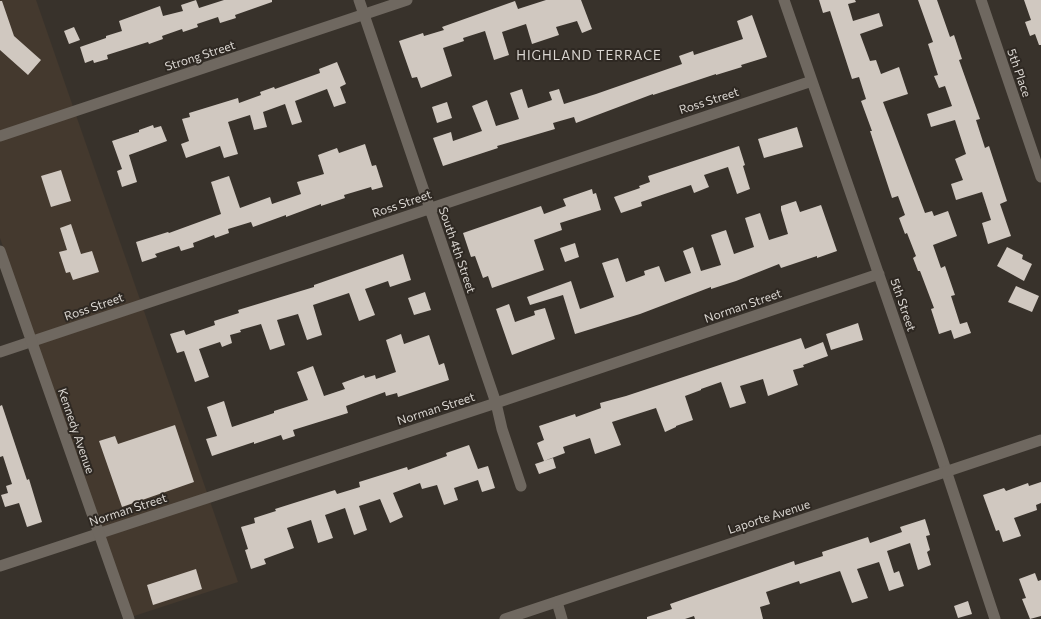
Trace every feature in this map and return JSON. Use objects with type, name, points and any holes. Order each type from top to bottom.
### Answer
[{"type":"street","name":"South 4th Street","points":[[359,0],[496,403],[502,429],[521,486]]},
{"type":"street","name":"Strong Street","points":[[0,136],[407,0]]},
{"type":"street","name":"5th Street","points":[[784,0],[879,274],[995,619]]},
{"type":"street","name":"5th Place","points":[[981,0],[1041,177]]},
{"type":"street","name":"Ross Street","points":[[0,352],[812,81]]},
{"type":"street","name":"Kennedy Avenue","points":[[0,251],[129,619]]},
{"type":"street","name":"Norman Street","points":[[0,566],[496,403],[879,274]]},
{"type":"street","name":"Laporte Avenue","points":[[505,619],[1041,440]]},
{"type":"street","points":[[556,602],[562,619]]},
{"type":"shaded area","points":[[0,0],[36,0],[238,582],[131,617],[0,238]]},
{"type":"building","points":[[196,0],[199,8],[224,0],[272,0],[272,2],[235,15],[236,18],[220,23],[218,17],[197,24],[198,27],[183,32],[182,29],[162,36],[163,39],[149,44],[148,42],[107,55],[108,59],[94,63],[93,60],[85,63],[80,47],[122,31],[119,21],[160,6],[163,16],[183,11],[181,5]]},
{"type":"building","points":[[546,0],[581,0],[592,29],[582,33],[577,21],[556,27],[559,35],[532,44],[526,24],[502,32],[509,55],[494,60],[485,31],[463,38],[464,41],[443,48],[452,76],[421,88],[417,77],[412,78],[399,41],[423,33],[424,36],[444,30],[442,27],[515,1],[518,9]]},
{"type":"building","points":[[819,0],[855,0],[856,2],[848,4],[853,21],[879,13],[883,26],[860,34],[870,61],[876,60],[881,74],[899,67],[908,94],[883,102],[925,213],[932,211],[934,216],[948,211],[957,236],[933,245],[941,268],[945,266],[955,295],[951,296],[960,324],[967,322],[971,333],[954,339],[951,330],[939,334],[931,309],[934,308],[920,271],[918,271],[913,258],[916,256],[899,218],[905,215],[898,196],[892,198],[870,131],[872,131],[861,101],[866,99],[859,77],[852,79],[830,11],[823,13]]},
{"type":"building","points":[[918,0],[937,0],[950,37],[954,35],[962,59],[959,60],[980,119],[976,120],[985,148],[989,146],[1007,201],[1000,204],[1011,236],[988,244],[982,223],[991,220],[982,192],[956,200],[951,184],[963,180],[955,159],[966,154],[955,120],[931,127],[927,114],[952,106],[945,86],[939,88],[934,76],[938,75],[928,44],[933,42]]},
{"type":"building","points":[[1024,0],[1041,0],[1041,45],[1039,45],[1035,34],[1030,36],[1025,22],[1031,20]]},
{"type":"building","points":[[0,1],[2,1],[14,36],[41,60],[28,75],[0,50]]},
{"type":"building","points":[[752,15],[767,57],[741,65],[742,67],[653,94],[576,123],[574,117],[553,123],[555,129],[497,146],[498,148],[443,166],[433,138],[451,132],[453,141],[482,131],[472,106],[487,100],[496,126],[519,119],[510,93],[522,89],[528,108],[552,100],[549,92],[559,89],[564,104],[596,94],[682,64],[679,56],[693,51],[694,55],[743,39],[737,21]]},
{"type":"building","points":[[74,27],[80,40],[69,44],[64,31]]},
{"type":"building","points":[[337,62],[346,84],[340,87],[346,103],[334,107],[327,89],[295,101],[302,122],[292,125],[285,104],[263,112],[267,127],[254,130],[250,115],[228,122],[238,154],[224,158],[220,146],[186,158],[181,144],[189,141],[182,119],[190,117],[189,113],[238,98],[239,103],[261,95],[260,92],[274,87],[275,89],[320,73],[319,69]]},
{"type":"building","points":[[447,102],[452,118],[437,123],[432,107]]},
{"type":"building","points":[[153,125],[154,128],[161,126],[167,141],[129,155],[137,182],[122,187],[117,171],[122,169],[112,141],[139,132],[139,130]]},
{"type":"building","points":[[797,127],[803,147],[764,158],[758,139]]},
{"type":"building","points":[[365,144],[372,166],[376,165],[383,187],[372,190],[371,187],[344,195],[345,198],[321,206],[321,204],[286,217],[286,215],[253,227],[251,222],[228,229],[229,233],[215,238],[214,235],[193,243],[194,247],[181,251],[179,246],[155,254],[157,257],[142,262],[136,242],[168,232],[169,233],[221,214],[211,182],[229,176],[240,208],[270,197],[272,204],[301,194],[297,182],[324,174],[318,155],[337,148],[339,153]]},
{"type":"building","points":[[739,146],[750,189],[737,194],[728,167],[704,175],[709,187],[694,193],[691,185],[641,202],[642,206],[621,213],[614,197],[640,188],[639,186],[650,182],[648,176]]},
{"type":"building","points":[[61,170],[71,201],[51,207],[41,176]]},
{"type":"building","points":[[592,189],[593,194],[596,193],[601,210],[560,223],[562,230],[534,240],[544,270],[492,288],[488,276],[483,278],[475,256],[471,257],[463,233],[541,206],[544,214],[566,206],[563,199]]},
{"type":"building","points":[[796,201],[800,212],[821,205],[837,251],[781,268],[779,264],[736,281],[711,289],[711,287],[640,314],[575,334],[563,295],[530,305],[527,297],[571,281],[580,309],[614,297],[602,263],[618,258],[626,282],[645,275],[644,271],[659,266],[665,282],[691,273],[683,251],[693,247],[701,271],[721,265],[711,235],[726,230],[734,254],[754,247],[745,218],[760,213],[769,240],[788,234],[781,206]]},
{"type":"building","points":[[71,224],[81,254],[92,251],[99,272],[73,280],[70,272],[66,273],[59,252],[67,250],[60,228]]},
{"type":"building","points":[[575,243],[579,257],[565,262],[560,248]]},
{"type":"building","points":[[1007,247],[1023,255],[1022,259],[1032,264],[1024,281],[997,266]]},
{"type":"building","points":[[403,254],[411,280],[390,287],[388,281],[365,289],[375,315],[359,321],[349,293],[313,305],[322,335],[307,340],[298,314],[277,320],[285,345],[270,350],[261,324],[240,330],[241,332],[230,335],[232,343],[222,347],[220,342],[199,349],[209,377],[195,382],[184,351],[177,353],[170,334],[184,330],[186,335],[215,325],[214,321],[239,313],[238,310],[314,287],[314,285]]},
{"type":"building","points":[[1016,286],[1039,296],[1032,312],[1008,302]]},
{"type":"building","points":[[425,292],[431,310],[414,315],[408,298]]},
{"type":"building","points":[[509,304],[515,322],[535,315],[534,311],[545,308],[555,339],[512,355],[496,309]]},
{"type":"building","points":[[858,323],[863,340],[831,350],[826,334]]},
{"type":"building","points":[[401,334],[404,344],[429,335],[439,365],[444,363],[449,380],[398,397],[397,393],[386,396],[385,392],[346,406],[348,413],[293,430],[295,436],[283,440],[281,435],[212,456],[206,439],[217,436],[207,407],[224,401],[232,427],[308,400],[297,372],[313,366],[324,396],[345,389],[342,383],[364,375],[365,378],[375,375],[376,379],[396,372],[386,340]]},
{"type":"building","points":[[801,338],[805,349],[823,342],[828,356],[803,365],[804,367],[793,370],[798,385],[768,396],[763,379],[740,386],[746,403],[730,408],[721,382],[685,396],[693,420],[665,432],[656,408],[612,422],[621,445],[595,454],[590,438],[563,447],[565,453],[544,461],[537,443],[544,440],[539,426],[575,414],[576,417],[601,408],[600,403],[626,396]]},
{"type":"building","points":[[2,405],[27,480],[29,479],[42,522],[27,527],[19,503],[5,507],[1,495],[8,493],[6,486],[12,484],[3,456],[0,457],[0,406]]},
{"type":"building","points":[[175,425],[194,482],[122,507],[99,441],[115,436],[118,444]]},
{"type":"building","points":[[469,445],[478,469],[488,466],[495,488],[482,492],[478,480],[454,488],[458,500],[444,505],[437,485],[422,489],[420,483],[393,493],[403,517],[390,523],[380,499],[359,506],[367,530],[354,535],[345,508],[325,515],[333,538],[318,543],[311,520],[287,528],[294,548],[264,559],[266,564],[251,569],[245,550],[248,549],[241,527],[255,523],[254,518],[276,511],[275,509],[335,490],[337,494],[360,487],[359,482],[407,467],[408,470],[447,456],[446,453]]},
{"type":"building","points":[[553,458],[556,468],[539,474],[535,464]]},
{"type":"building","points":[[1041,482],[1041,503],[1036,505],[1037,510],[1014,518],[1021,536],[1003,542],[999,530],[996,531],[983,495],[1004,488],[1006,491],[1028,483],[1029,486]]},
{"type":"building","points":[[925,519],[930,535],[926,536],[930,550],[927,552],[931,565],[918,570],[910,543],[887,551],[894,573],[899,571],[904,586],[889,591],[879,562],[857,569],[868,598],[852,603],[840,571],[800,584],[799,581],[766,592],[770,604],[760,607],[763,619],[695,619],[694,616],[685,619],[647,619],[647,617],[672,609],[670,604],[794,561],[795,565],[823,556],[822,552],[868,537],[870,543],[902,532],[900,527]]},
{"type":"building","points":[[196,569],[202,589],[153,605],[147,585]]},
{"type":"building","points":[[1035,573],[1038,581],[1041,580],[1041,616],[1030,619],[1022,599],[1026,598],[1019,579]]},
{"type":"building","points":[[968,601],[972,614],[958,618],[954,606]]},
{"type":"district","name":"HIGHLAND TERRACE","points":[[589,56]]}]
